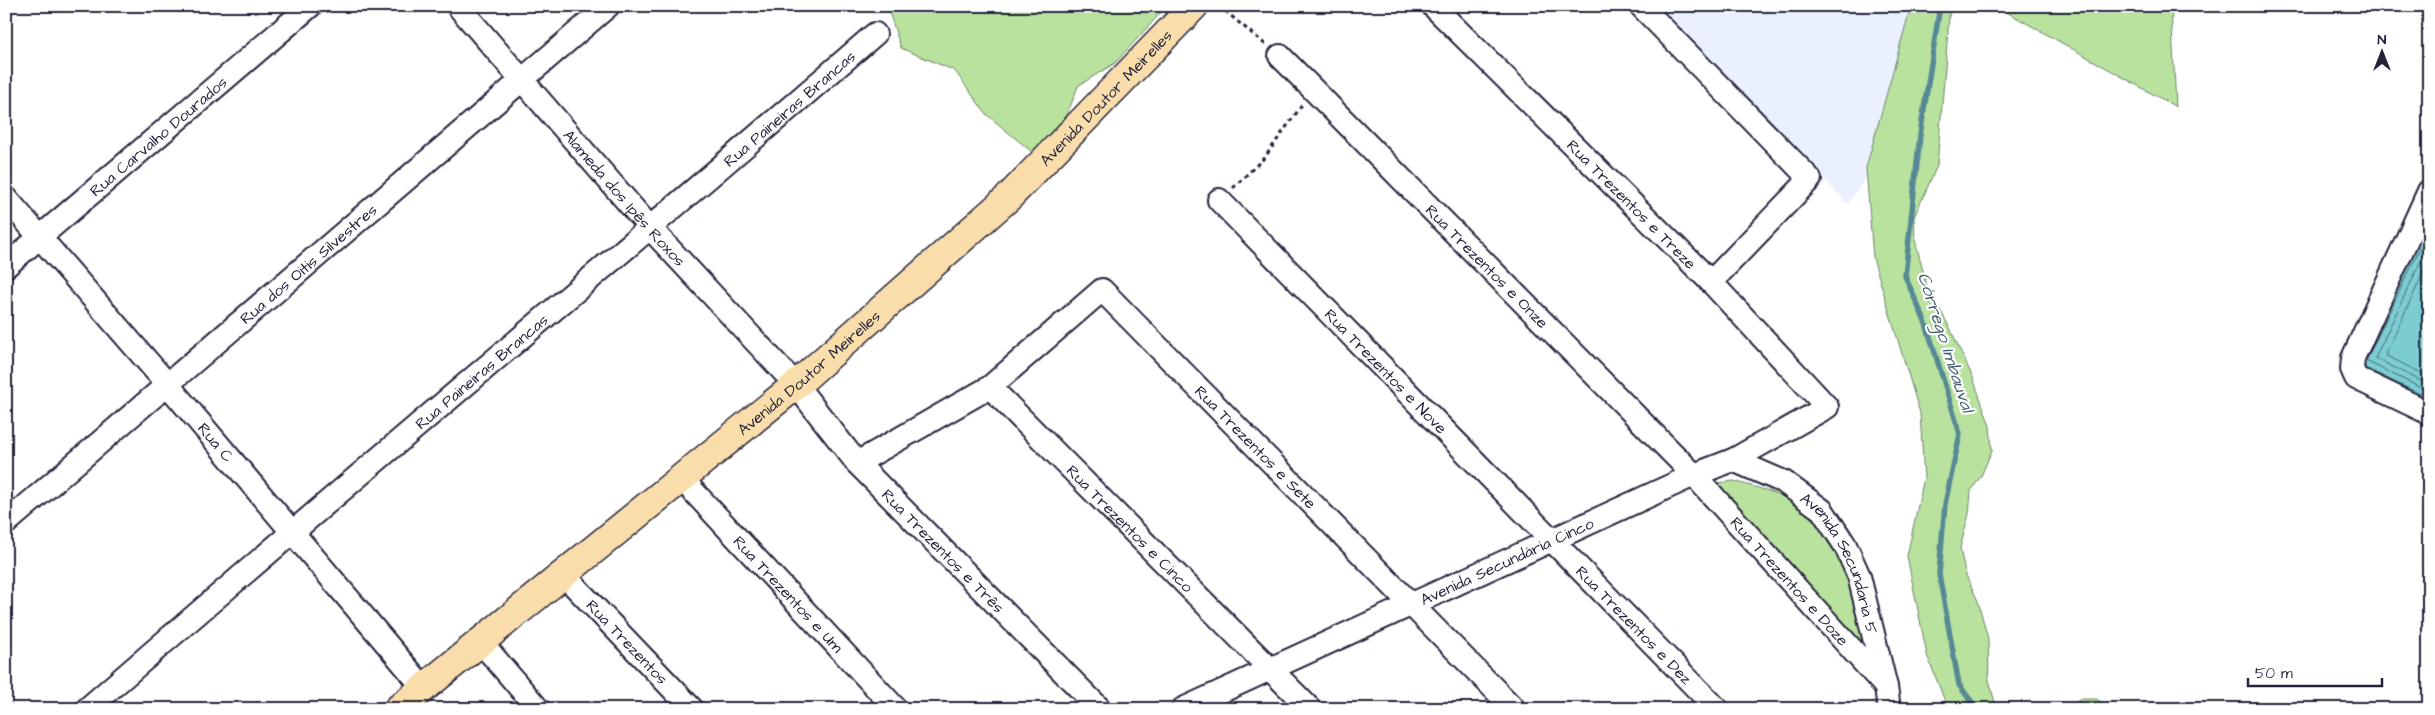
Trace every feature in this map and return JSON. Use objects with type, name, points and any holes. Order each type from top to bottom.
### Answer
[{"type":"main road","name":"Avenida Doutor Meirelles","points":[[398,709],[796,385],[1010,197],[1194,6]]},
{"type":"street","name":"Rua Carvalho Dourados","points":[[6,266],[310,6]]},
{"type":"street","name":"Alameda dos Ipês Roxos","points":[[458,6],[651,229],[796,385]]},
{"type":"street","name":"Rua dos Oitis Silvestres","points":[[6,523],[608,6]]},
{"type":"street","name":"Rua Trezentos e Treze","points":[[1433,6],[1711,282],[1827,407]]},
{"type":"street","points":[[1641,6],[1810,179],[1711,282]]},
{"type":"street","name":"Rua Paineiras Brancas","points":[[87,709],[291,532],[651,229],[875,34]]},
{"type":"street","name":"Rua Trezentos e Onze","points":[[1280,56],[1694,475]]},
{"type":"street","points":[[2429,190],[2353,358],[2352,369],[2356,378],[2429,414]]},
{"type":"street","name":"Rua C","points":[[6,198],[168,385],[424,688]]},
{"type":"street","name":"Rua Trezentos e Nove","points":[[1220,200],[1553,540]]},
{"type":"street","name":"Rua Trezentos e Sete","points":[[990,387],[1102,290],[1514,709]]},
{"type":"street","name":"Rua Trezentos e Três","points":[[796,385],[857,463],[1100,709]]},
{"type":"street","points":[[857,463],[990,387]]},
{"type":"street","name":"Rua Trezentos e Cinco","points":[[990,387],[1310,709]]},
{"type":"street","name":"Avenida Secundária Cinco","points":[[1183,709],[1694,475],[1733,460],[1827,407]]},
{"type":"street","name":"Avenida Secundaria 5","points":[[1733,460],[1784,482],[1822,510],[1845,545],[1859,576],[1887,698]]},
{"type":"street","name":"Rua Trezentos e Doze","points":[[1694,475],[1887,698]]},
{"type":"street","name":"Rua Trezentos e Um","points":[[681,478],[896,709]]},
{"type":"street","name":"Rua Trezentos e Dez","points":[[1553,540],[1717,709]]},
{"type":"street","name":"Rua Trezentos","points":[[564,575],[692,709]]},
{"type":"street","points":[[481,642],[538,709]]},
{"type":"path","points":[[1219,6],[1280,56]]},
{"type":"path","points":[[1220,200],[1265,157],[1313,89]]},
{"type":"shaded area","points":[[1655,6],[1922,6],[1879,157],[1848,204]]},
{"type":"green space","points":[[887,6],[1167,6],[1115,63],[1078,86],[1064,123],[1032,152],[986,114],[955,71],[901,48]]},
{"type":"green space","points":[[1911,6],[1950,6],[1937,166],[1914,217],[1915,240],[1927,286],[1950,328],[1973,378],[1990,426],[1992,450],[1981,476],[1971,491],[1969,514],[1960,548],[1965,573],[1978,601],[1988,639],[1989,680],[1995,703],[2002,709],[1948,709],[1927,655],[1907,556],[1924,478],[1920,413],[1873,258],[1866,168]]},
{"type":"green space","points":[[1996,6],[2171,6],[2176,107]]},
{"type":"green space","points":[[1734,481],[1766,490],[1785,498],[1805,512],[1822,529],[1844,568],[1858,613],[1869,659],[1710,484]]},
{"type":"green space","points":[[2080,699],[2097,699],[2108,709],[2068,709]]},
{"type":"water","points":[[2429,218],[2429,398],[2359,365]]},
{"type":"waterway","name":"Córrego Imbauval","points":[[1940,6],[1920,135],[1905,276],[1926,324],[1960,434],[1945,504],[1939,574],[1959,685],[1977,709]]}]
